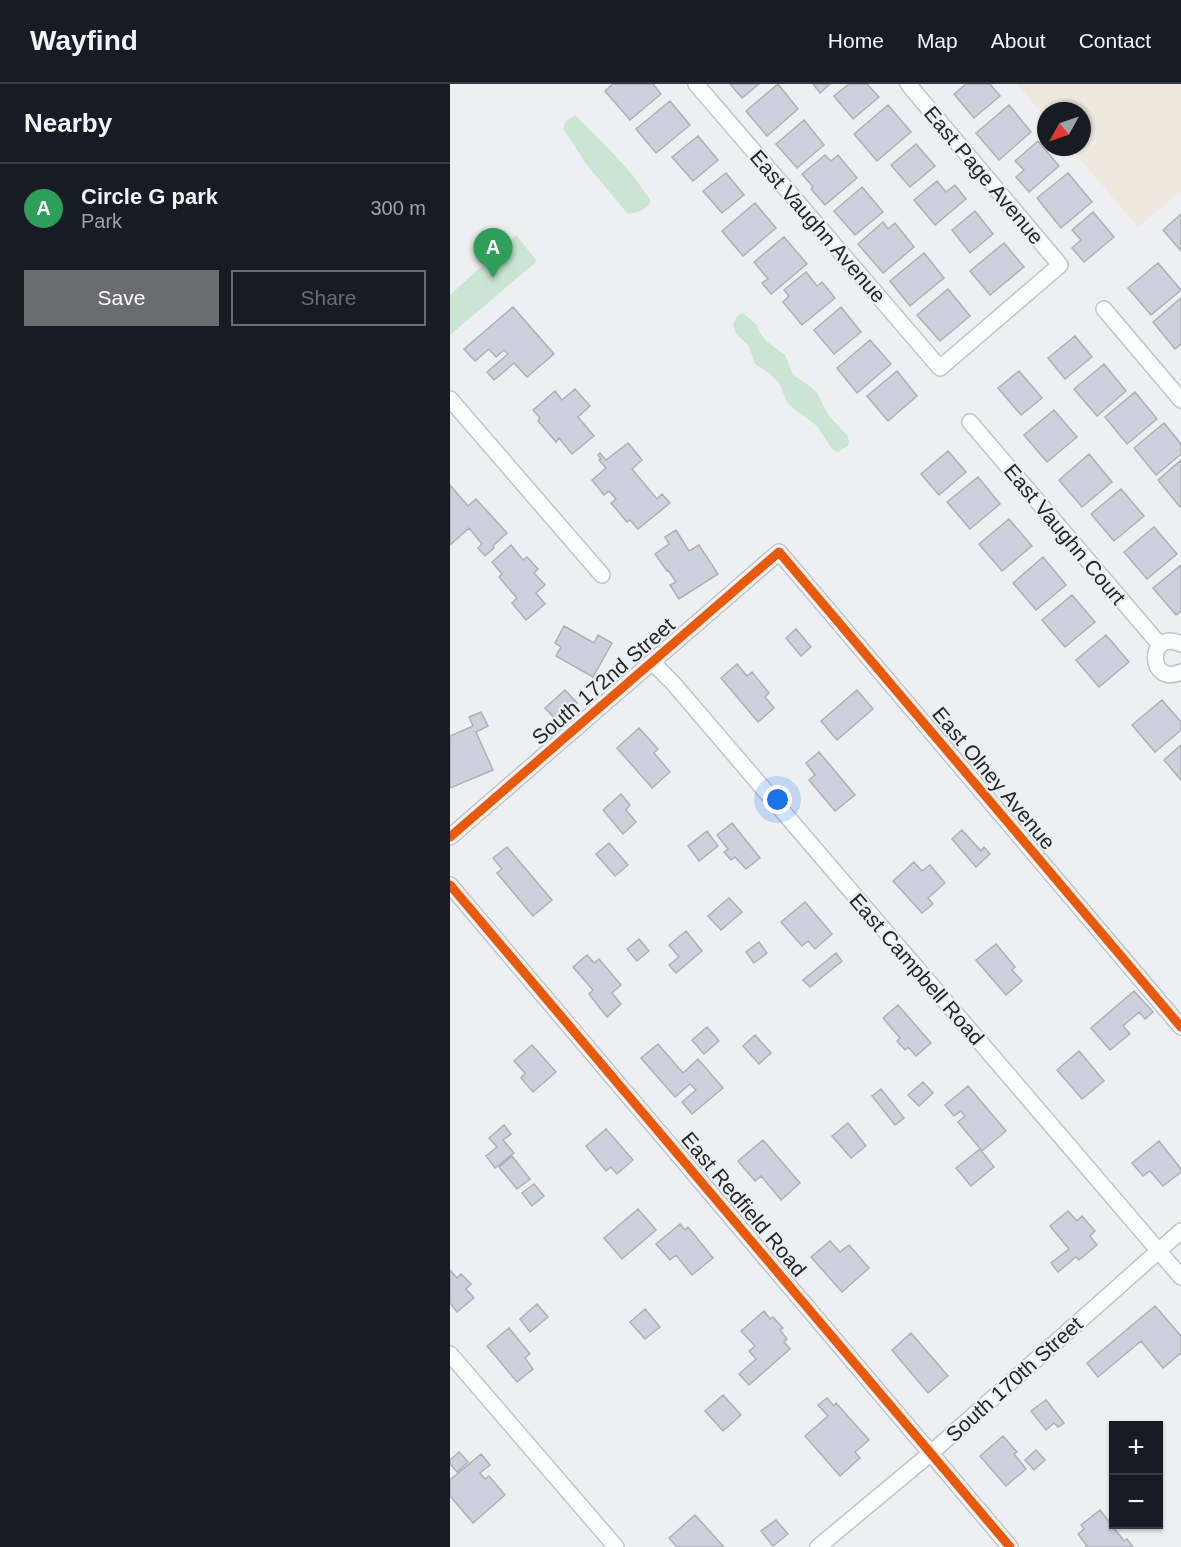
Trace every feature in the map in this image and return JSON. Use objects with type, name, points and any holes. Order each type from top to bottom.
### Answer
[{"type":"street","name":"East Vaughn Avenue","points":[[696,84],[940,368],[1060,265]]},
{"type":"street","name":"East Page Avenue","points":[[908,84],[1060,265]]},
{"type":"street","points":[[1104,309],[1181,400]]},
{"type":"street","points":[[450,399],[602,574]]},
{"type":"street","name":"East Vaughn Court","points":[[970,422],[1160,645]]},
{"type":"street","name":"South 172nd Street","points":[[450,837],[779,552]]},
{"type":"street","name":"East Olney Avenue","points":[[779,552],[1181,1027]]},
{"type":"street","points":[[1181,644],[1165,642],[1160,645],[1155,655],[1155,662],[1164,673],[1170,675],[1181,672]]},
{"type":"street","name":"East Campbell Road","points":[[652,662],[674,683],[1181,1277]]},
{"type":"street","name":"East Redfield Road","points":[[450,885],[1010,1547]]},
{"type":"street","name":"South 170th Street","points":[[818,1547],[931,1453],[1181,1231]]},
{"type":"street","points":[[450,1354],[616,1547]]},
{"type":"shaded area","points":[[1017,84],[1181,84],[1181,191],[1138,227],[1078,156],[1091,156],[1091,102],[1037,102],[1037,107]]},
{"type":"green space","points":[[575,115],[631,173],[651,201],[644,209],[628,214],[586,164],[563,128],[566,121]]},
{"type":"green space","points":[[516,235],[537,261],[450,335],[450,295]]},
{"type":"green space","points":[[743,313],[757,325],[766,341],[785,355],[793,375],[817,393],[829,416],[847,435],[848,446],[838,452],[832,449],[817,426],[788,404],[779,383],[755,364],[749,346],[736,334],[733,325],[737,316]]},
{"type":"building","points":[[613,84],[653,84],[661,94],[630,120],[605,91]]},
{"type":"building","points":[[730,84],[759,84],[742,98]]},
{"type":"building","points":[[778,84],[798,109],[767,136],[746,111]]},
{"type":"building","points":[[813,84],[830,84],[820,93]]},
{"type":"building","points":[[849,84],[867,84],[879,97],[853,119],[834,96]]},
{"type":"building","points":[[966,84],[990,84],[1000,96],[974,118],[954,94]]},
{"type":"building","points":[[670,101],[690,125],[656,153],[636,129]]},
{"type":"building","points":[[888,105],[911,132],[877,161],[854,134]]},
{"type":"building","points":[[1009,105],[1031,132],[999,160],[976,133]]},
{"type":"building","points":[[804,120],[824,145],[797,168],[776,144]]},
{"type":"building","points":[[698,136],[718,160],[693,181],[672,157]]},
{"type":"building","points":[[1037,142],[1037,156],[1051,156],[1059,166],[1029,192],[1016,177],[1024,170],[1015,161]]},
{"type":"building","points":[[916,144],[935,166],[910,187],[891,165]]},
{"type":"building","points":[[825,155],[831,161],[838,155],[857,178],[825,205],[802,174]]},
{"type":"building","points":[[726,173],[744,195],[722,213],[703,191]]},
{"type":"building","points":[[1068,173],[1092,202],[1061,228],[1037,198]]},
{"type":"building","points":[[937,181],[946,192],[955,185],[966,199],[935,225],[914,200]]},
{"type":"building","points":[[862,187],[883,212],[855,235],[834,211]]},
{"type":"building","points":[[755,203],[776,228],[743,256],[722,231]]},
{"type":"building","points":[[975,211],[993,234],[970,253],[952,230]]},
{"type":"building","points":[[1093,212],[1114,237],[1084,262],[1072,248],[1081,240],[1072,230]]},
{"type":"building","points":[[1181,214],[1181,251],[1163,230]]},
{"type":"building","points":[[883,222],[888,229],[895,223],[914,247],[883,273],[858,244]]},
{"type":"building","points":[[784,237],[807,264],[771,294],[762,283],[768,279],[754,262]]},
{"type":"building","points":[[1004,243],[1024,267],[990,295],[970,271]]},
{"type":"building","points":[[924,253],[944,278],[910,306],[890,281]]},
{"type":"building","points":[[1158,263],[1181,290],[1151,315],[1128,288]]},
{"type":"building","points":[[806,272],[817,286],[822,282],[835,298],[802,325],[783,302],[789,296],[784,290]]},
{"type":"building","points":[[948,289],[970,316],[940,341],[917,315]]},
{"type":"building","points":[[1181,298],[1181,344],[1175,349],[1153,322]]},
{"type":"building","points":[[513,307],[554,354],[527,377],[514,363],[494,380],[487,372],[508,354],[504,350],[496,357],[489,349],[475,361],[464,349]]},
{"type":"building","points":[[841,307],[861,332],[834,354],[814,330]]},
{"type":"building","points":[[1075,336],[1092,357],[1065,379],[1048,358]]},
{"type":"building","points":[[870,340],[891,364],[857,393],[837,368]]},
{"type":"building","points":[[1104,364],[1126,391],[1097,416],[1074,389]]},
{"type":"building","points":[[897,371],[917,396],[888,421],[867,396]]},
{"type":"building","points":[[1019,371],[1042,398],[1021,415],[998,388]]},
{"type":"building","points":[[575,389],[590,406],[578,417],[594,436],[572,454],[559,438],[556,442],[538,421],[540,418],[533,410],[555,391],[562,400]]},
{"type":"building","points":[[1135,392],[1157,419],[1127,444],[1105,417]]},
{"type":"building","points":[[1054,410],[1077,437],[1047,462],[1024,435]]},
{"type":"building","points":[[1164,423],[1181,444],[1181,454],[1156,475],[1134,448]]},
{"type":"building","points":[[628,443],[642,460],[632,469],[657,499],[662,494],[670,503],[638,529],[630,520],[627,522],[611,503],[616,499],[609,491],[604,495],[592,480],[606,468],[598,455],[600,453],[606,460]]},
{"type":"building","points":[[948,451],[966,472],[939,495],[921,474]]},
{"type":"building","points":[[1089,454],[1112,482],[1082,507],[1059,480]]},
{"type":"building","points":[[1181,460],[1181,506],[1180,507],[1158,480]]},
{"type":"building","points":[[978,477],[1000,504],[970,529],[947,502]]},
{"type":"building","points":[[450,485],[468,506],[476,499],[507,533],[485,556],[478,548],[482,544],[469,528],[450,545]]},
{"type":"building","points":[[1121,489],[1144,516],[1114,541],[1091,514]]},
{"type":"building","points":[[1009,519],[1032,546],[1002,571],[979,544]]},
{"type":"building","points":[[1154,527],[1177,554],[1147,579],[1124,552]]},
{"type":"building","points":[[676,530],[689,551],[699,545],[718,574],[679,599],[670,585],[676,582],[655,554],[669,544],[665,537]]},
{"type":"building","points":[[511,545],[523,560],[527,557],[538,569],[534,573],[545,585],[536,593],[545,604],[526,620],[512,603],[517,598],[499,577],[502,574],[492,562]]},
{"type":"building","points":[[1043,557],[1066,585],[1036,610],[1013,583]]},
{"type":"building","points":[[1181,565],[1181,611],[1176,615],[1153,588]]},
{"type":"building","points":[[1072,595],[1095,622],[1065,647],[1042,620]]},
{"type":"building","points":[[564,626],[594,643],[598,635],[612,643],[593,677],[556,656],[561,647],[555,643]]},
{"type":"building","points":[[796,629],[811,647],[801,656],[786,638]]},
{"type":"building","points":[[1106,635],[1129,662],[1099,687],[1076,660]]},
{"type":"building","points":[[737,664],[747,676],[752,672],[769,693],[765,697],[774,708],[758,722],[721,678]]},
{"type":"building","points":[[565,690],[577,703],[557,721],[545,708]]},
{"type":"building","points":[[857,690],[873,709],[837,740],[821,721]]},
{"type":"building","points":[[1162,700],[1181,722],[1181,730],[1155,752],[1132,725]]},
{"type":"building","points":[[481,712],[488,726],[476,732],[493,770],[450,788],[450,736],[473,726],[469,717]]},
{"type":"building","points":[[639,728],[658,749],[654,753],[670,772],[652,788],[617,748]]},
{"type":"building","points":[[1181,745],[1181,780],[1164,760]]},
{"type":"building","points":[[819,752],[855,795],[835,811],[809,780],[815,775],[806,763]]},
{"type":"building","points":[[621,794],[630,805],[626,810],[636,822],[623,834],[603,810]]},
{"type":"building","points":[[732,823],[760,858],[746,869],[735,857],[731,860],[724,852],[728,849],[717,835]]},
{"type":"building","points":[[962,830],[981,851],[984,847],[990,854],[976,867],[952,839]]},
{"type":"building","points":[[707,831],[718,846],[699,861],[688,846]]},
{"type":"building","points":[[609,843],[628,865],[615,876],[596,854]]},
{"type":"building","points":[[507,847],[552,900],[533,916],[497,873],[502,869],[493,858]]},
{"type":"building","points":[[914,862],[922,871],[930,865],[945,883],[928,898],[933,904],[922,913],[893,881]]},
{"type":"building","points":[[729,898],[742,912],[721,930],[708,916]]},
{"type":"building","points":[[805,902],[832,934],[815,949],[808,941],[802,946],[781,922]]},
{"type":"building","points":[[686,931],[702,951],[676,973],[669,965],[679,957],[669,945]]},
{"type":"building","points":[[639,939],[649,951],[637,961],[627,949]]},
{"type":"building","points":[[759,942],[767,953],[754,963],[746,952]]},
{"type":"building","points":[[996,944],[1015,967],[1012,970],[1022,981],[1006,995],[976,960]]},
{"type":"building","points":[[836,953],[842,961],[810,987],[803,980]]},
{"type":"building","points":[[587,955],[594,963],[599,959],[621,985],[612,993],[621,1004],[607,1017],[589,994],[593,990],[573,967]]},
{"type":"building","points":[[1134,991],[1153,1012],[1145,1019],[1139,1012],[1123,1026],[1130,1034],[1110,1050],[1091,1028]]},
{"type":"building","points":[[898,1005],[931,1043],[916,1056],[908,1047],[905,1050],[897,1041],[900,1038],[883,1018]]},
{"type":"building","points":[[707,1027],[719,1041],[704,1054],[692,1040]]},
{"type":"building","points":[[755,1035],[771,1053],[759,1064],[743,1046]]},
{"type":"building","points":[[658,1044],[683,1073],[698,1059],[723,1088],[692,1114],[682,1102],[696,1090],[690,1084],[675,1097],[641,1058]]},
{"type":"building","points":[[532,1045],[556,1072],[533,1092],[521,1078],[525,1073],[514,1061]]},
{"type":"building","points":[[1079,1051],[1104,1081],[1082,1099],[1057,1070]]},
{"type":"building","points":[[923,1082],[933,1093],[919,1106],[908,1095]]},
{"type":"building","points":[[968,1086],[1006,1131],[982,1151],[958,1122],[965,1116],[961,1111],[954,1116],[945,1105]]},
{"type":"building","points":[[881,1089],[904,1118],[895,1125],[872,1096]]},
{"type":"building","points":[[848,1123],[866,1146],[851,1158],[832,1136]]},
{"type":"building","points":[[504,1125],[511,1134],[503,1140],[514,1153],[495,1168],[486,1156],[497,1147],[489,1138]]},
{"type":"building","points":[[606,1129],[633,1160],[617,1174],[611,1167],[606,1171],[586,1146]]},
{"type":"building","points":[[763,1140],[800,1183],[781,1200],[761,1176],[755,1181],[738,1161]]},
{"type":"building","points":[[1159,1141],[1181,1169],[1181,1172],[1163,1186],[1150,1171],[1143,1176],[1132,1163]]},
{"type":"building","points":[[980,1149],[994,1167],[971,1186],[956,1168]]},
{"type":"building","points":[[512,1156],[530,1179],[517,1189],[499,1167]]},
{"type":"building","points":[[534,1184],[544,1196],[532,1206],[522,1193]]},
{"type":"building","points":[[638,1209],[656,1230],[622,1259],[604,1238]]},
{"type":"building","points":[[1068,1211],[1077,1221],[1082,1216],[1095,1231],[1090,1236],[1097,1245],[1079,1260],[1076,1257],[1058,1272],[1051,1263],[1069,1249],[1050,1226]]},
{"type":"building","points":[[680,1224],[685,1230],[688,1227],[713,1258],[692,1275],[676,1255],[670,1260],[656,1244]]},
{"type":"building","points":[[830,1241],[840,1252],[849,1245],[869,1268],[842,1292],[811,1257]]},
{"type":"building","points":[[450,1270],[457,1278],[461,1274],[471,1284],[466,1289],[474,1298],[457,1312],[450,1303]]},
{"type":"building","points":[[537,1304],[548,1317],[530,1332],[520,1319]]},
{"type":"building","points":[[1155,1306],[1181,1336],[1181,1353],[1163,1368],[1141,1341],[1098,1377],[1087,1363]]},
{"type":"building","points":[[645,1309],[660,1327],[645,1339],[630,1322]]},
{"type":"building","points":[[764,1311],[770,1319],[773,1317],[783,1328],[780,1330],[787,1339],[784,1342],[790,1349],[749,1385],[739,1374],[756,1359],[749,1351],[755,1346],[741,1331]]},
{"type":"building","points":[[509,1328],[530,1354],[525,1358],[533,1369],[517,1382],[487,1346]]},
{"type":"building","points":[[911,1333],[948,1376],[928,1393],[892,1350]]},
{"type":"building","points":[[723,1395],[741,1415],[723,1431],[705,1411]]},
{"type":"building","points":[[827,1398],[834,1406],[836,1403],[869,1440],[855,1452],[860,1458],[840,1476],[805,1436],[828,1416],[818,1405]]},
{"type":"building","points":[[1046,1400],[1064,1423],[1058,1427],[1054,1423],[1046,1430],[1031,1411]]},
{"type":"building","points":[[1003,1436],[1017,1452],[1014,1454],[1026,1469],[1006,1486],[980,1456]]},
{"type":"building","points":[[1036,1450],[1045,1460],[1034,1470],[1025,1460]]},
{"type":"building","points":[[459,1452],[468,1462],[457,1472],[450,1464],[450,1460]]},
{"type":"building","points":[[481,1454],[490,1465],[480,1473],[485,1479],[489,1476],[505,1495],[473,1523],[450,1496],[450,1480]]},
{"type":"building","points":[[1100,1510],[1109,1522],[1109,1529],[1115,1529],[1124,1541],[1127,1539],[1133,1547],[1085,1547],[1087,1546],[1078,1534],[1084,1529],[1081,1525]]},
{"type":"building","points":[[695,1515],[724,1547],[677,1547],[669,1538]]},
{"type":"building","points":[[776,1520],[788,1534],[773,1546],[761,1531]]},
{"type":"cycle path","points":[[450,837],[779,552],[1181,1027]]},
{"type":"cycle path","points":[[450,885],[1010,1547]]},
{"type":"place","name":"Circle G park","points":[[493,278]]}]
